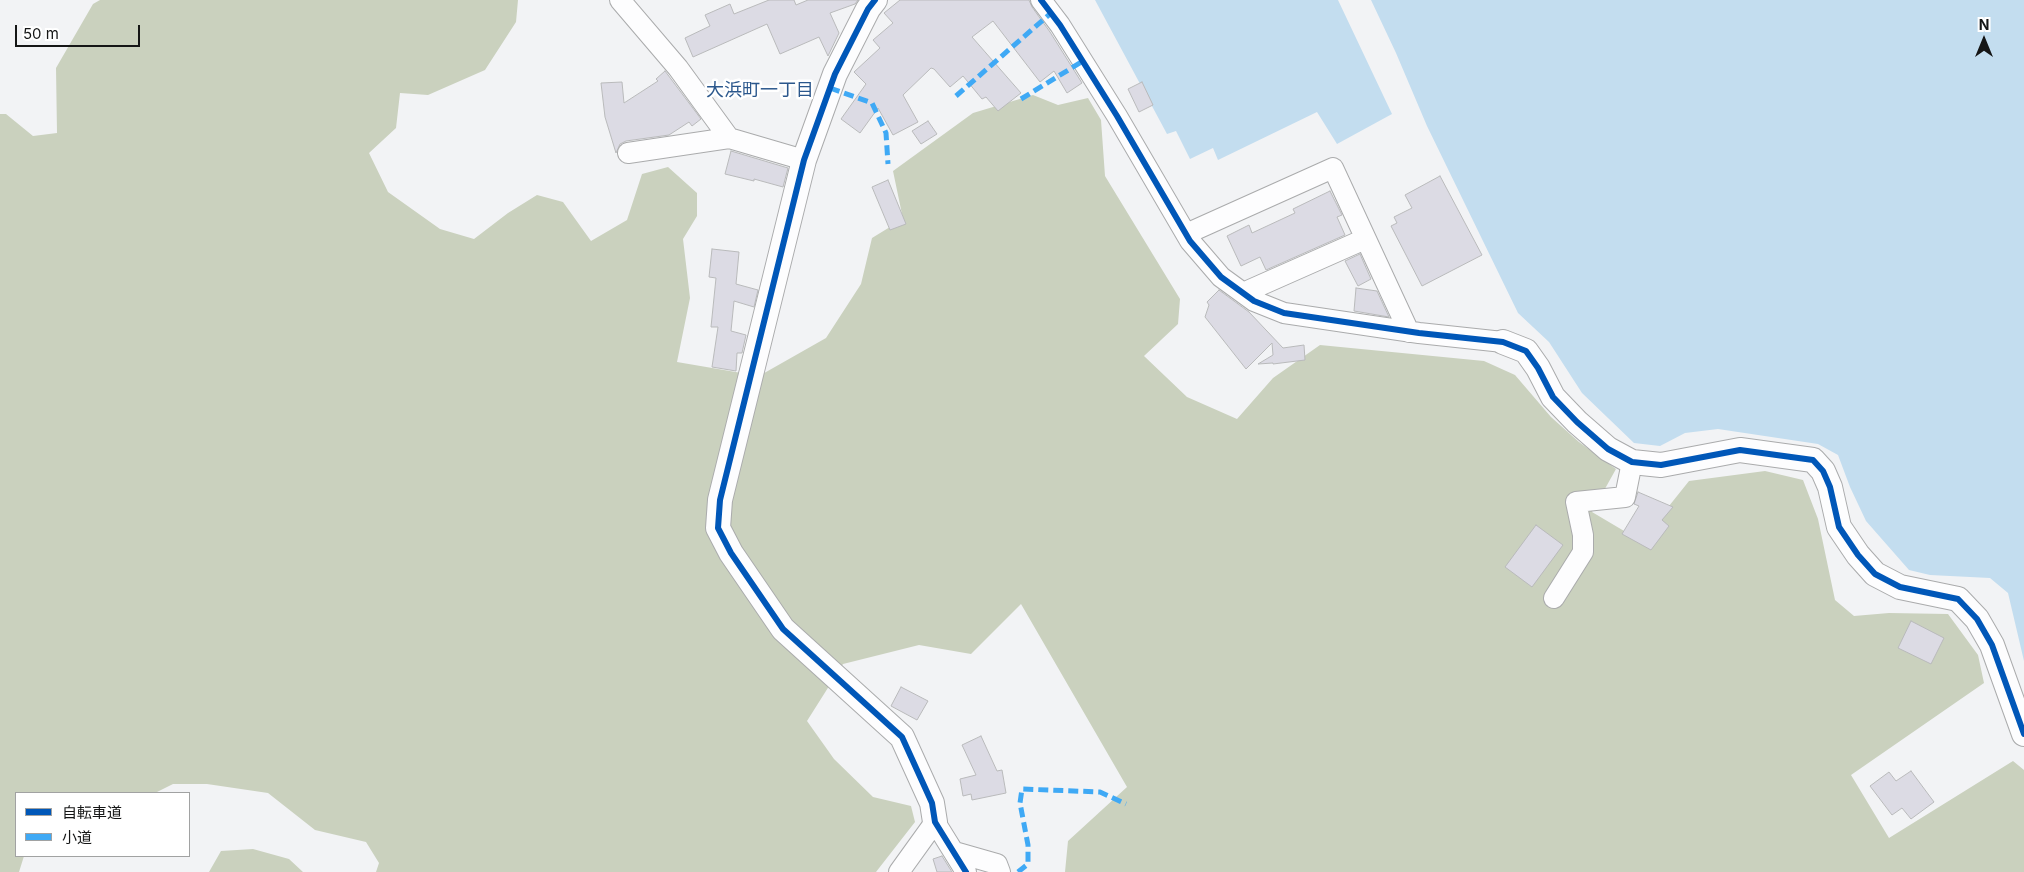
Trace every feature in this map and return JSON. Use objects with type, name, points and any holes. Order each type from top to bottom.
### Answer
[{"type":"street","points":[[620,0],[678,68],[729,138]]},
{"type":"street","points":[[875,0],[868,9],[835,74],[804,160],[720,500],[718,528],[731,554],[783,629],[902,737],[932,803],[935,822],[966,872]]},
{"type":"street","points":[[1041,0],[1060,25],[1186,234],[1221,277],[1254,301],[1284,313],[1409,332],[1503,342],[1526,351],[1538,368],[1553,396],[1577,422],[1608,449],[1632,462],[1661,465],[1740,450],[1813,460],[1823,471],[1839,527],[1875,574],[1900,587],[1958,599],[1977,619],[1992,645],[2024,734]]},
{"type":"street","points":[[628,153],[729,138],[804,160]]},
{"type":"street","points":[[1186,234],[1333,168],[1409,332]]},
{"type":"street","points":[[1243,293],[1365,238]]},
{"type":"street","points":[[1554,598],[1583,552],[1583,535],[1576,502],[1625,497],[1632,462]]},
{"type":"street","points":[[899,872],[935,822]]},
{"type":"street","points":[[955,852],[997,864],[1000,872]]},
{"type":"green space","points":[[100,0],[518,0],[516,22],[485,70],[428,95],[400,93],[396,128],[369,153],[388,192],[440,229],[474,239],[508,213],[537,195],[563,202],[591,241],[627,220],[642,174],[668,167],[697,193],[697,216],[683,239],[690,298],[677,362],[759,376],[826,338],[861,284],[872,238],[903,219],[893,171],[973,113],[1033,95],[1058,105],[1088,98],[1101,120],[1105,176],[1180,299],[1178,324],[1144,356],[1187,397],[1237,419],[1273,378],[1320,345],[1484,361],[1515,375],[1551,417],[1579,442],[1616,469],[1592,512],[1641,541],[1689,481],[1765,471],[1803,480],[1818,519],[1835,600],[1854,616],[1889,613],[1948,614],[1978,655],[1984,683],[1851,775],[1889,838],[2013,761],[2024,770],[2024,872],[1065,872],[1068,841],[1127,787],[1021,604],[971,654],[919,645],[843,664],[807,721],[834,759],[873,797],[911,806],[915,822],[876,872],[376,872],[379,863],[366,842],[315,830],[268,793],[207,784],[173,784],[157,792],[15,792],[15,857],[24,857],[19,872],[0,872],[0,114],[6,114],[33,136],[57,133],[56,68],[93,4]]},
{"type":"green space","points":[[253,849],[289,859],[303,872],[209,872],[221,851]]},
{"type":"water","points":[[1095,0],[1338,0],[1392,114],[1337,144],[1317,112],[1218,160],[1213,148],[1190,159],[1176,131],[1167,134]]},
{"type":"water","points":[[1371,0],[2024,0],[2024,661],[2008,593],[1990,578],[1930,575],[1909,570],[1866,521],[1838,455],[1818,444],[1718,429],[1685,433],[1660,446],[1634,443],[1582,393],[1549,342],[1518,313],[1427,126]]},
{"type":"building","points":[[769,0],[794,0],[796,5],[808,0],[858,0],[855,4],[830,13],[839,33],[828,56],[819,37],[780,54],[767,24],[693,57],[685,38],[710,26],[705,15],[730,4],[734,14]]},
{"type":"building","points":[[900,0],[1029,0],[1082,83],[1067,93],[1054,71],[1040,82],[993,21],[972,37],[1021,93],[998,111],[986,97],[982,99],[963,76],[950,87],[931,68],[903,95],[918,122],[893,135],[878,108],[860,133],[841,119],[866,84],[854,72],[880,48],[873,40],[893,23],[884,13]]},
{"type":"building","points":[[665,71],[701,119],[692,126],[689,122],[669,135],[626,141],[620,144],[616,153],[605,117],[601,83],[622,82],[624,103],[658,81],[656,79]]},
{"type":"building","points":[[1142,82],[1153,105],[1139,112],[1128,89]]},
{"type":"building","points":[[928,121],[937,134],[921,144],[912,131]]},
{"type":"building","points":[[731,151],[788,168],[783,187],[725,174]]},
{"type":"building","points":[[1440,176],[1482,255],[1422,286],[1391,226],[1397,223],[1394,217],[1412,208],[1405,195]]},
{"type":"building","points":[[888,180],[906,224],[890,230],[872,187]]},
{"type":"building","points":[[1330,191],[1342,215],[1337,217],[1345,235],[1266,270],[1260,257],[1241,266],[1227,236],[1249,225],[1252,233],[1295,213],[1293,209]]},
{"type":"building","points":[[712,249],[739,252],[736,284],[758,290],[754,307],[734,301],[731,331],[746,335],[742,353],[737,353],[736,371],[712,367],[718,327],[711,327],[716,278],[709,277]]},
{"type":"building","points":[[1360,254],[1371,279],[1358,286],[1345,261]]},
{"type":"building","points":[[1356,288],[1377,291],[1389,317],[1354,311]]},
{"type":"building","points":[[1219,290],[1249,312],[1283,348],[1304,345],[1305,360],[1258,364],[1273,355],[1272,343],[1246,369],[1205,317],[1209,305],[1207,302]]},
{"type":"building","points":[[1638,492],[1673,507],[1662,520],[1669,526],[1651,550],[1622,534],[1639,506],[1634,504]]},
{"type":"building","points":[[1536,525],[1563,545],[1532,587],[1505,567]]},
{"type":"building","points":[[1911,621],[1944,638],[1931,664],[1898,648]]},
{"type":"building","points":[[901,687],[928,701],[917,720],[891,706]]},
{"type":"building","points":[[981,736],[997,771],[1002,770],[1006,793],[972,800],[971,794],[963,796],[960,779],[976,775],[962,745]]},
{"type":"building","points":[[1911,771],[1934,802],[1911,819],[1902,808],[1892,815],[1870,786],[1889,772],[1896,781]]},
{"type":"building","points":[[942,856],[952,872],[937,872],[933,859]]},
{"type":"marked path","points":[[956,96],[1051,13]]},
{"type":"marked path","points":[[1021,99],[1083,61]]},
{"type":"marked path","points":[[830,88],[872,103],[886,133],[888,164]]},
{"type":"marked path","points":[[1018,872],[1028,864],[1028,845],[1020,803],[1022,789],[1100,792],[1126,804]]},
{"type":"cycle path","points":[[875,0],[868,9],[835,74],[804,160],[720,500],[718,528],[731,553],[783,629],[902,737],[932,803],[935,822],[966,872]]},
{"type":"cycle path","points":[[1041,0],[1060,25],[1117,116],[1190,241],[1221,277],[1254,301],[1284,313],[1419,333],[1503,342],[1526,351],[1538,368],[1553,397],[1577,422],[1608,449],[1632,462],[1661,465],[1740,450],[1813,460],[1823,471],[1830,487],[1839,527],[1858,555],[1875,574],[1900,587],[1958,599],[1977,619],[1992,645],[2024,734]]},
{"type":"district","name":"大浜町一丁目","points":[[760,91]]}]
